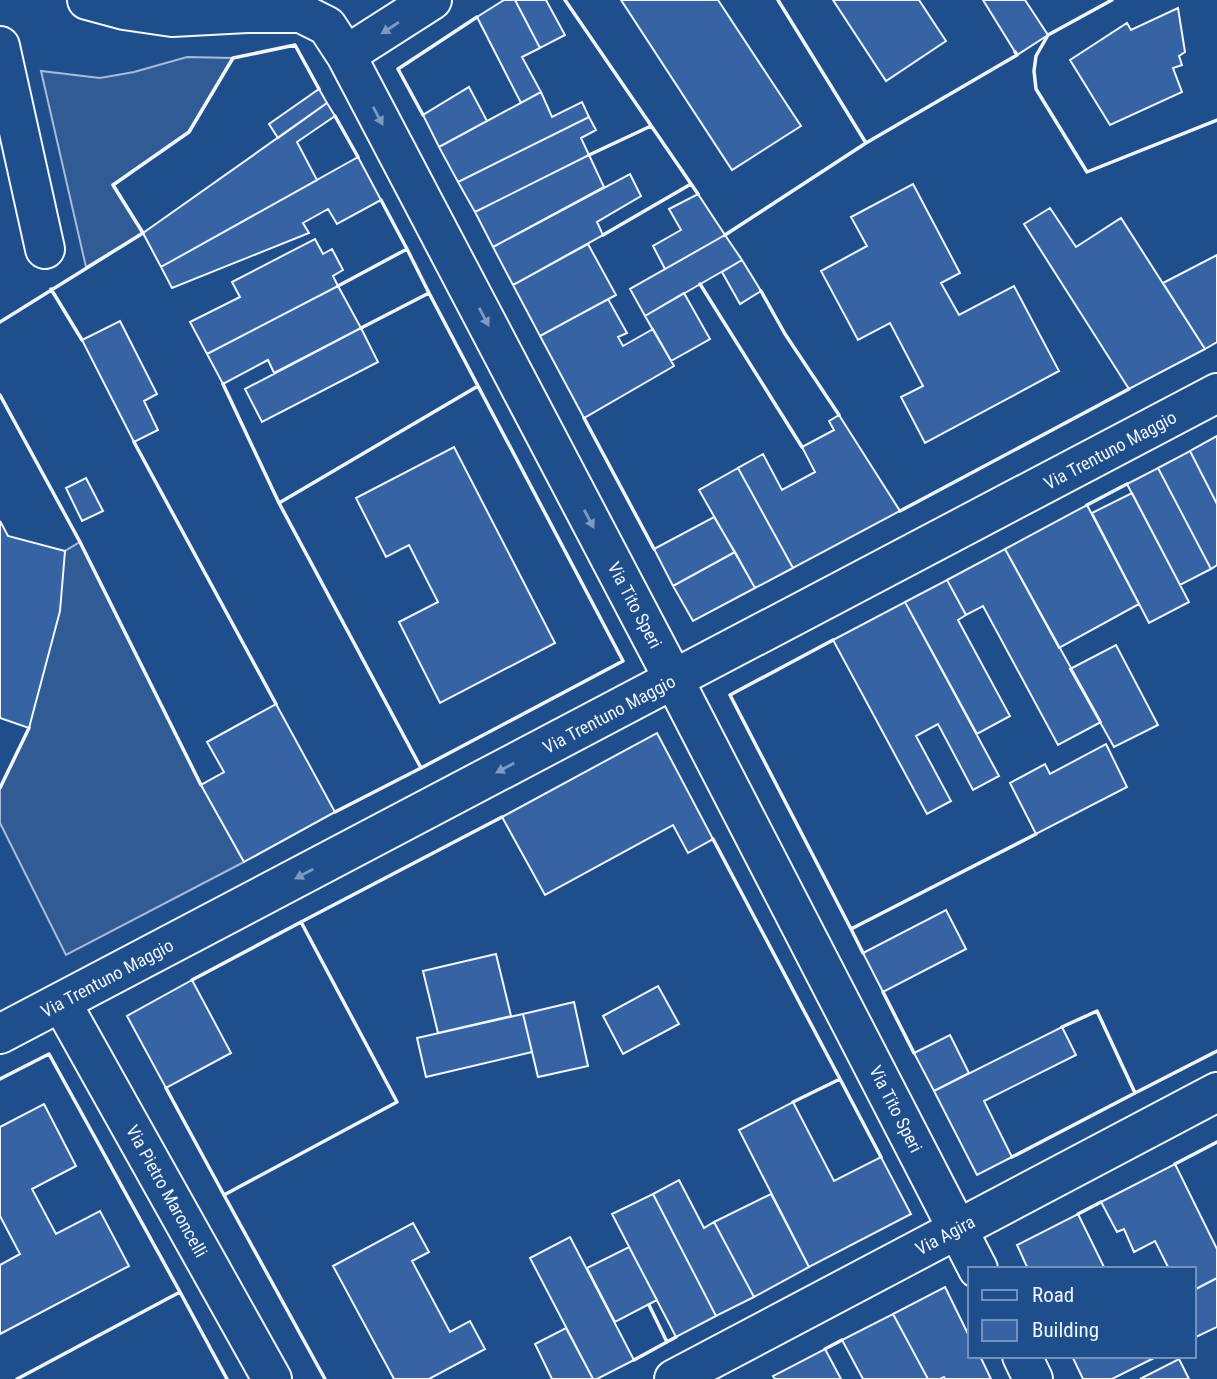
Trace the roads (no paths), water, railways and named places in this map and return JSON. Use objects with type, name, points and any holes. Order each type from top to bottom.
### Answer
[{"type":"street","name":"Via Tito Speri","points":[[87,0],[124,10],[172,17],[301,13],[327,26],[346,55],[674,680],[977,1267]]},
{"type":"street","points":[[346,55],[432,0]]},
{"type":"street","points":[[0,46],[46,249]]},
{"type":"street","name":"Via Trentuno Maggio","points":[[0,1034],[1217,393]]},
{"type":"street","name":"Via Pietro Maroncelli","points":[[61,1002],[272,1379]]},
{"type":"street","name":"Via Agira","points":[[674,1379],[1217,1093]]},
{"type":"street","points":[[1023,1358],[1033,1379]]}]
